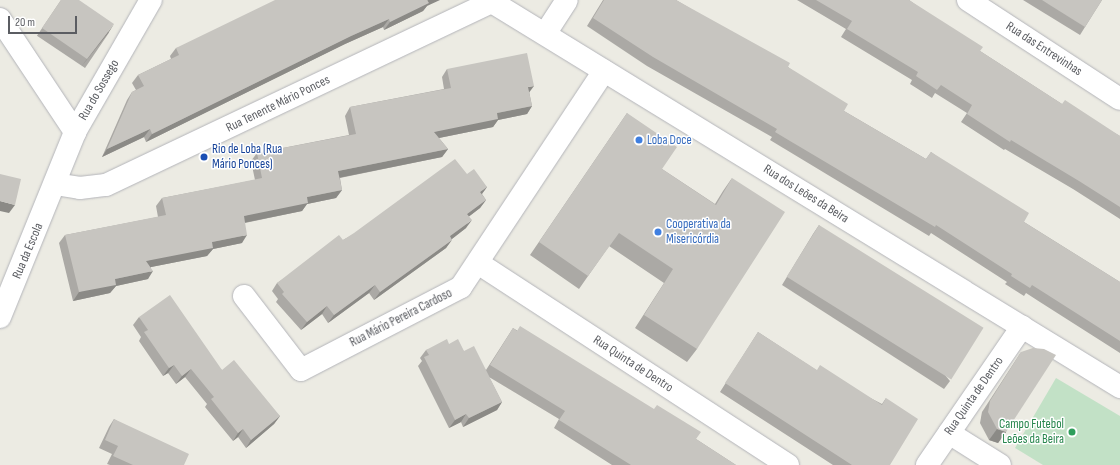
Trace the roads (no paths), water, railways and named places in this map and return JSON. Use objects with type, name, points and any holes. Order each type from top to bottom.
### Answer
[{"type":"street","name":"Rua do Sossego","points":[[56,184],[75,132],[151,0]]},
{"type":"street","points":[[545,34],[567,0]]},
{"type":"street","name":"Rua das Entrevinhas","points":[[968,0],[1119,94]]},
{"type":"street","name":"Rua dos Leões da Beira","points":[[494,1],[604,71],[1120,387]]},
{"type":"street","name":"Rua Tenente Mário Ponces","points":[[56,184],[80,188],[106,185],[494,1]]},
{"type":"street","points":[[0,19],[75,132]]},
{"type":"street","name":"Rua Mário Pereira Cardoso","points":[[244,296],[301,370],[461,287],[604,71]]},
{"type":"street","name":"Rua da Escola","points":[[0,316],[56,184]]},
{"type":"street","name":"Rua Quinta de Dentro","points":[[478,263],[788,465]]},
{"type":"street","name":"Rua Quinta de Dentro","points":[[927,465],[1022,327]]},
{"type":"street","points":[[948,433],[1000,465]]},
{"type":"place","name":"Loba Doce","points":[[639,140]]},
{"type":"place","name":"Rio de Loba (Rua Mário Ponces)","points":[[204,157]]},
{"type":"place","name":"Cooperativa da Misericórdia","points":[[658,232]]},
{"type":"place","name":"Campo Futebol Leões da Beira","points":[[1072,432]]}]
